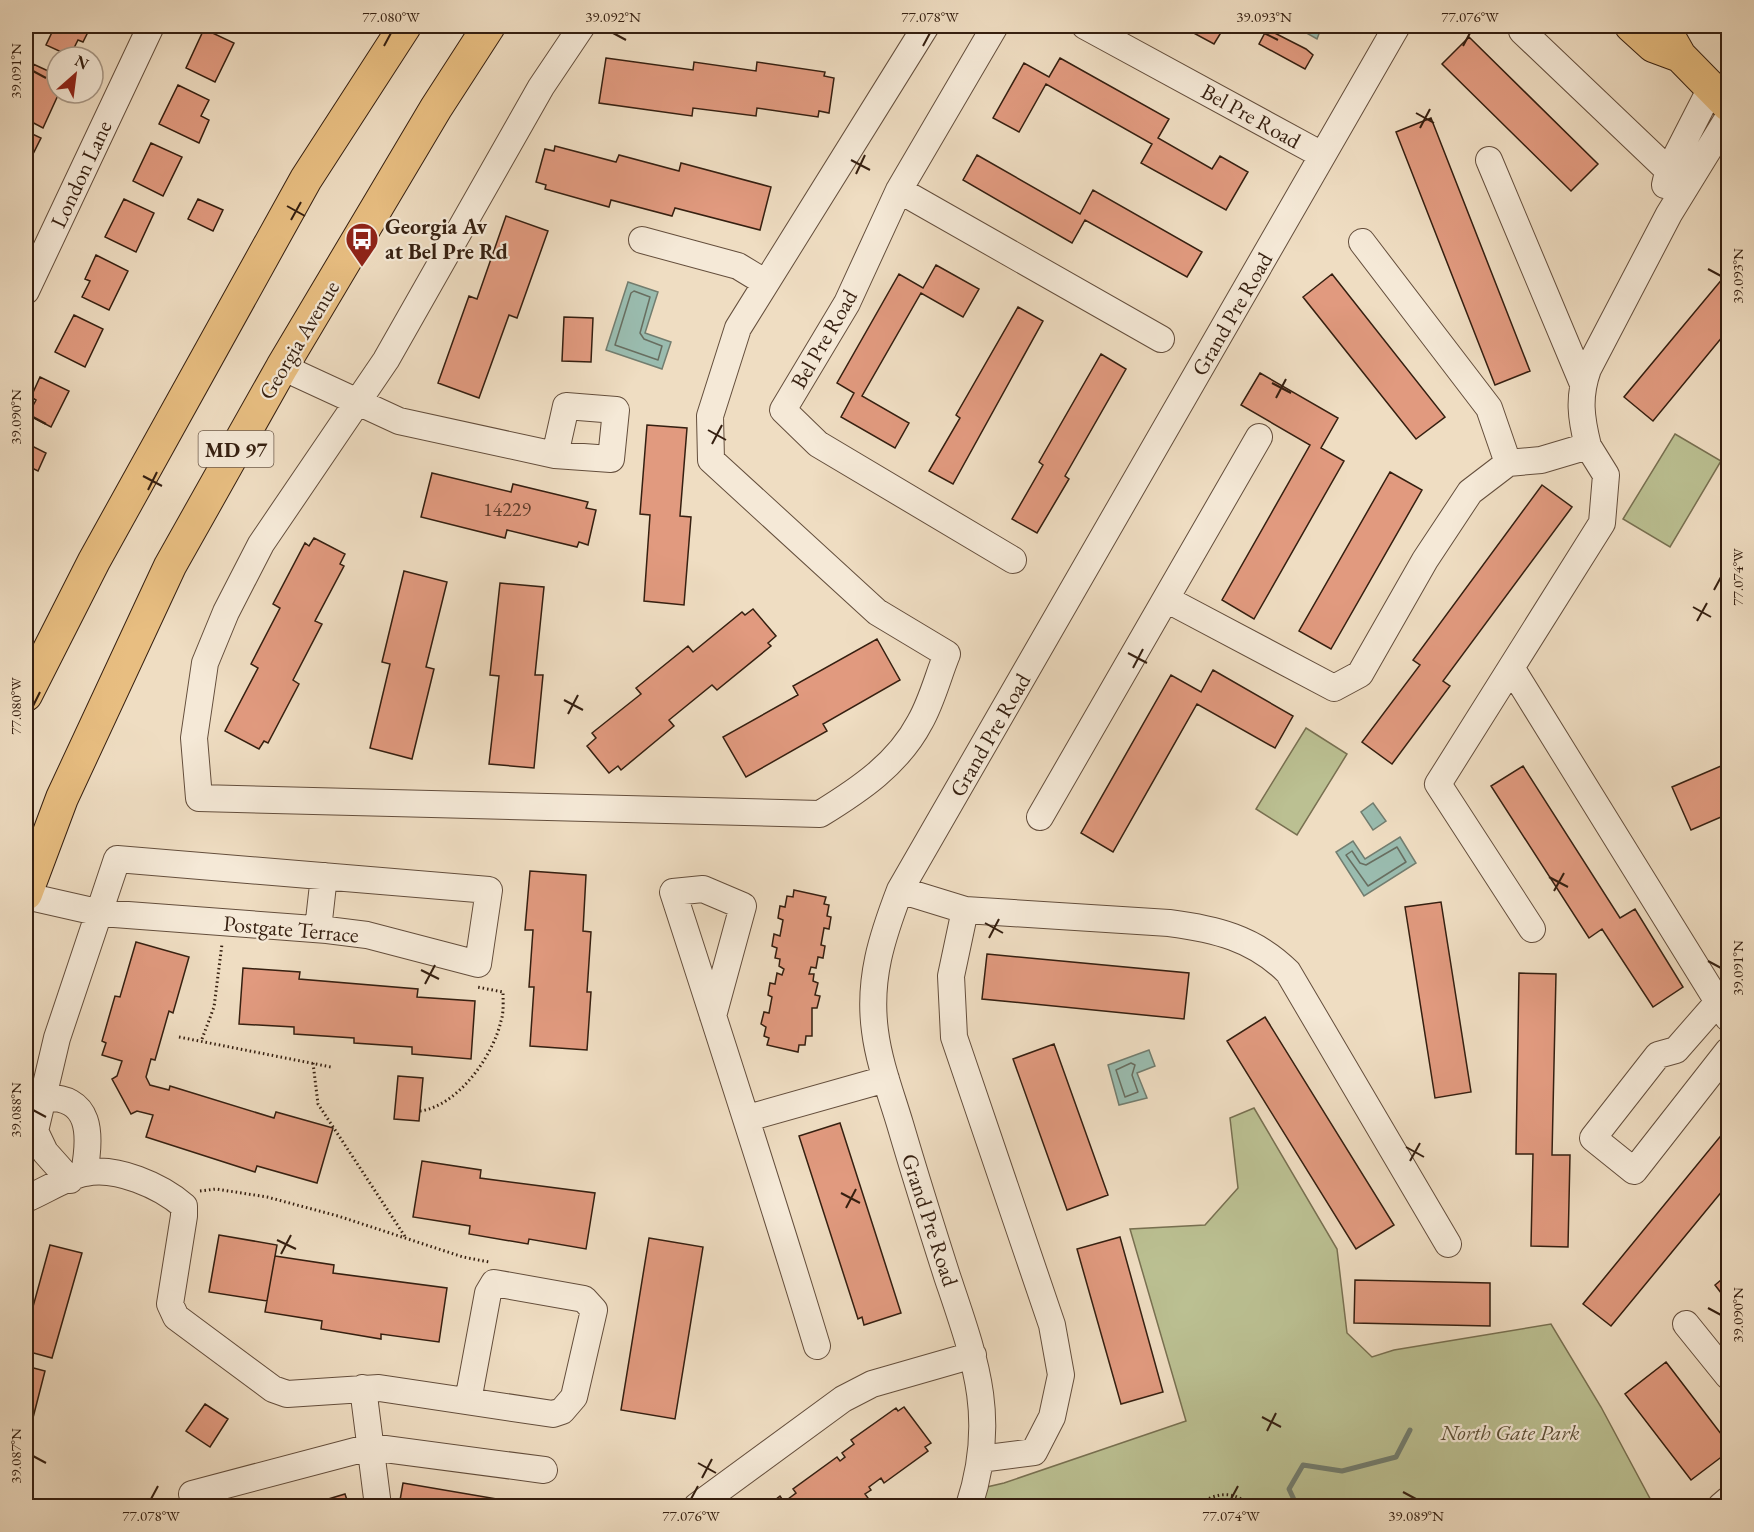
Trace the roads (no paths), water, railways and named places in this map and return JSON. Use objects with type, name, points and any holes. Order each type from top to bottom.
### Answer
[{"type":"main road","name":"MD 97","points":[[26,695],[94,561],[306,179],[405,26]]},
{"type":"main road","name":"Georgia Avenue","points":[[26,895],[62,798],[170,566],[282,367],[436,108],[489,26]]},
{"type":"main road","points":[[1631,26],[1653,46],[1680,56]]},
{"type":"main road","points":[[1663,26],[1680,56],[1720,97]]},
{"type":"street","name":"London Lane","points":[[26,291],[151,26]]},
{"type":"street","points":[[582,26],[542,87],[386,360],[360,402],[261,544],[226,612],[205,663],[194,738],[199,798],[820,814],[860,789],[897,756],[921,722],[947,654],[877,612],[711,460],[710,416],[738,328],[926,26]]},
{"type":"street","name":"Bel Pre Road","points":[[995,26],[899,190],[847,303],[783,410],[818,444],[1013,560]]},
{"type":"street","name":"Bel Pre Road","points":[[1085,26],[1322,155]]},
{"type":"street","name":"Grand Pre Road","points":[[969,1506],[980,1459],[982,1397],[974,1355],[886,1079],[875,1031],[874,988],[879,945],[900,890],[1397,26]]},
{"type":"street","points":[[1522,31],[1669,171]]},
{"type":"street","points":[[1669,214],[1664,190],[1669,171],[1720,97]]},
{"type":"street","points":[[1532,929],[1438,784],[1602,524],[1606,475],[1588,446],[1580,416],[1582,384],[1669,214],[1728,118]]},
{"type":"street","points":[[1489,160],[1582,384]]},
{"type":"street","points":[[899,190],[1161,339]]},
{"type":"street","points":[[642,240],[738,266],[766,283]]},
{"type":"street","points":[[1362,242],[1489,408],[1508,463]]},
{"type":"street","points":[[282,367],[399,421],[555,455]]},
{"type":"street","points":[[1040,817],[1259,437]]},
{"type":"street","points":[[1166,598],[1334,688],[1360,674],[1425,560],[1470,492],[1508,463],[1541,460],[1588,446]]},
{"type":"street","points":[[1512,669],[1723,1010],[1676,1050],[1658,1055],[1593,1138],[1634,1171],[1728,1051]]},
{"type":"street","points":[[77,1176],[30,1139],[57,1038],[101,913],[117,859],[324,876],[318,929]]},
{"type":"street","name":"Postgate Terrace","points":[[26,895],[101,913],[223,924],[318,929],[367,935],[476,963],[489,890],[324,876]]},
{"type":"street","points":[[900,890],[965,910],[1169,923],[1198,927],[1248,942],[1270,954],[1288,972],[1448,1244]]},
{"type":"street","points":[[965,910],[951,976],[954,1037],[1052,1325],[1062,1375],[1052,1417],[1034,1452],[980,1459]]},
{"type":"street","points":[[713,1016],[748,1118],[817,1346]]},
{"type":"street","points":[[748,1118],[886,1079]]},
{"type":"street","points":[[41,1098],[64,1100],[76,1108],[87,1125],[90,1138],[77,1176]]},
{"type":"street","points":[[26,1199],[77,1176],[106,1172],[172,1196],[184,1206],[170,1304],[176,1317],[273,1389],[287,1394],[379,1388],[520,1411],[553,1414],[562,1411],[574,1397],[578,1387],[594,1310],[584,1299],[494,1283],[488,1293],[468,1401]]},
{"type":"street","points":[[1686,1324],[1728,1376]]},
{"type":"street","points":[[697,1506],[843,1400],[872,1384],[974,1355]]},
{"type":"street","points":[[363,1388],[378,1506]]},
{"type":"street","points":[[192,1494],[370,1447],[544,1470]]},
{"type":"street","points":[[1720,1506],[1728,1500]]},
{"type":"water","points":[[1294,26],[1322,26],[1317,39]]},
{"type":"water","points":[[628,282],[658,292],[645,333],[671,342],[662,369],[606,350]]},
{"type":"water","points":[[1373,803],[1386,821],[1373,830],[1361,812]]},
{"type":"water","points":[[1400,837],[1416,863],[1364,896],[1336,852],[1353,841],[1365,859]]},
{"type":"water","points":[[1149,1050],[1155,1066],[1137,1073],[1147,1098],[1119,1105],[1108,1065]]},
{"type":"waterway","points":[[1297,1506],[1289,1489],[1303,1465],[1342,1471],[1396,1457],[1410,1430]]},
{"type":"place","name":"Georgia Av at Bel Pre Rd","points":[[362,268]]},
{"type":"park label","name":"North Gate Park","points":[[1510,1432]]}]
